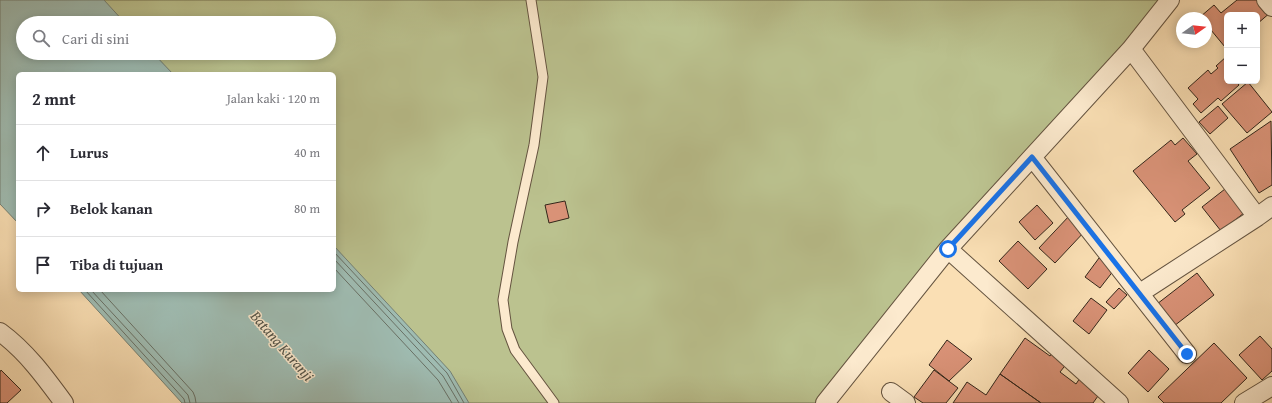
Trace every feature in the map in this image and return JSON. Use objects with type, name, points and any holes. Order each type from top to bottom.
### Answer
[{"type":"street","points":[[825,403],[948,249],[1131,49],[1170,0]]},
{"type":"street","points":[[1266,0],[1272,7]]},
{"type":"street","points":[[1131,49],[1257,217]]},
{"type":"street","points":[[1032,157],[1187,354]]},
{"type":"street","points":[[1140,293],[1272,206]]},
{"type":"street","points":[[948,249],[1119,403]]},
{"type":"street","points":[[0,332],[13,342],[42,373],[64,403]]},
{"type":"street","points":[[1244,403],[1272,386]]},
{"type":"street","points":[[891,392],[906,403]]},
{"type":"lane","points":[[531,0],[543,77],[534,144],[513,242],[503,300],[507,329],[515,350],[554,403]]},
{"type":"green space","points":[[96,0],[1169,0],[837,386],[832,403],[447,403],[336,276],[336,72],[158,72],[148,60],[336,60],[336,16],[110,16]]},
{"type":"water","points":[[0,0],[104,0],[119,16],[16,16],[16,60],[160,60],[171,72],[16,72],[16,221],[0,204]]},
{"type":"water","name":"Batang Kuranji","points":[[336,248],[450,371],[469,403],[182,403],[81,292],[336,292]]},
{"type":"building","points":[[1237,0],[1256,0],[1271,12],[1260,21],[1260,12],[1224,12],[1224,46],[1212,31],[1212,12],[1206,12],[1214,5],[1221,13]]},
{"type":"building","points":[[1224,59],[1224,84],[1239,85],[1221,101],[1218,98],[1201,113],[1193,104],[1198,99],[1188,88],[1208,70],[1211,74],[1218,68],[1216,66]]},
{"type":"building","points":[[1246,84],[1250,84],[1272,112],[1247,133],[1222,104]]},
{"type":"building","points":[[1218,106],[1228,118],[1210,134],[1199,122]]},
{"type":"building","points":[[1271,121],[1272,185],[1259,193],[1230,149]]},
{"type":"building","points":[[1183,138],[1197,154],[1188,161],[1210,188],[1182,210],[1185,214],[1175,222],[1133,171],[1171,140],[1175,145]]},
{"type":"building","points":[[1225,189],[1244,213],[1221,231],[1202,207]]},
{"type":"building","points":[[565,201],[569,218],[549,223],[545,205]]},
{"type":"building","points":[[1037,205],[1053,223],[1035,240],[1019,222]]},
{"type":"building","points":[[1070,215],[1086,230],[1055,263],[1039,248]]},
{"type":"building","points":[[1018,241],[1047,269],[1028,289],[999,261]]},
{"type":"building","points":[[1099,258],[1114,270],[1100,288],[1085,277]]},
{"type":"building","points":[[1197,273],[1214,295],[1174,326],[1157,304]]},
{"type":"building","points":[[1119,288],[1127,295],[1114,309],[1106,302]]},
{"type":"building","points":[[1091,298],[1107,310],[1089,334],[1073,321]]},
{"type":"building","points":[[1260,336],[1272,349],[1272,371],[1262,380],[1239,355]]},
{"type":"building","points":[[1025,338],[1050,356],[1053,351],[1068,362],[1060,372],[1076,384],[1082,375],[1103,389],[1093,403],[1041,403],[1000,374]]},
{"type":"building","points":[[947,340],[972,359],[949,381],[929,365]]},
{"type":"building","points":[[1214,343],[1247,378],[1221,403],[1164,403],[1158,397]]},
{"type":"building","points":[[1149,350],[1169,369],[1148,392],[1128,373]]},
{"type":"building","points":[[1,370],[21,390],[7,403],[0,403]]},
{"type":"building","points":[[934,370],[958,388],[946,403],[923,403],[914,397]]},
{"type":"building","points":[[1000,374],[1041,403],[953,403],[967,382],[986,395]]},
{"type":"route","points":[[948,249],[1032,157],[1187,354]]}]
